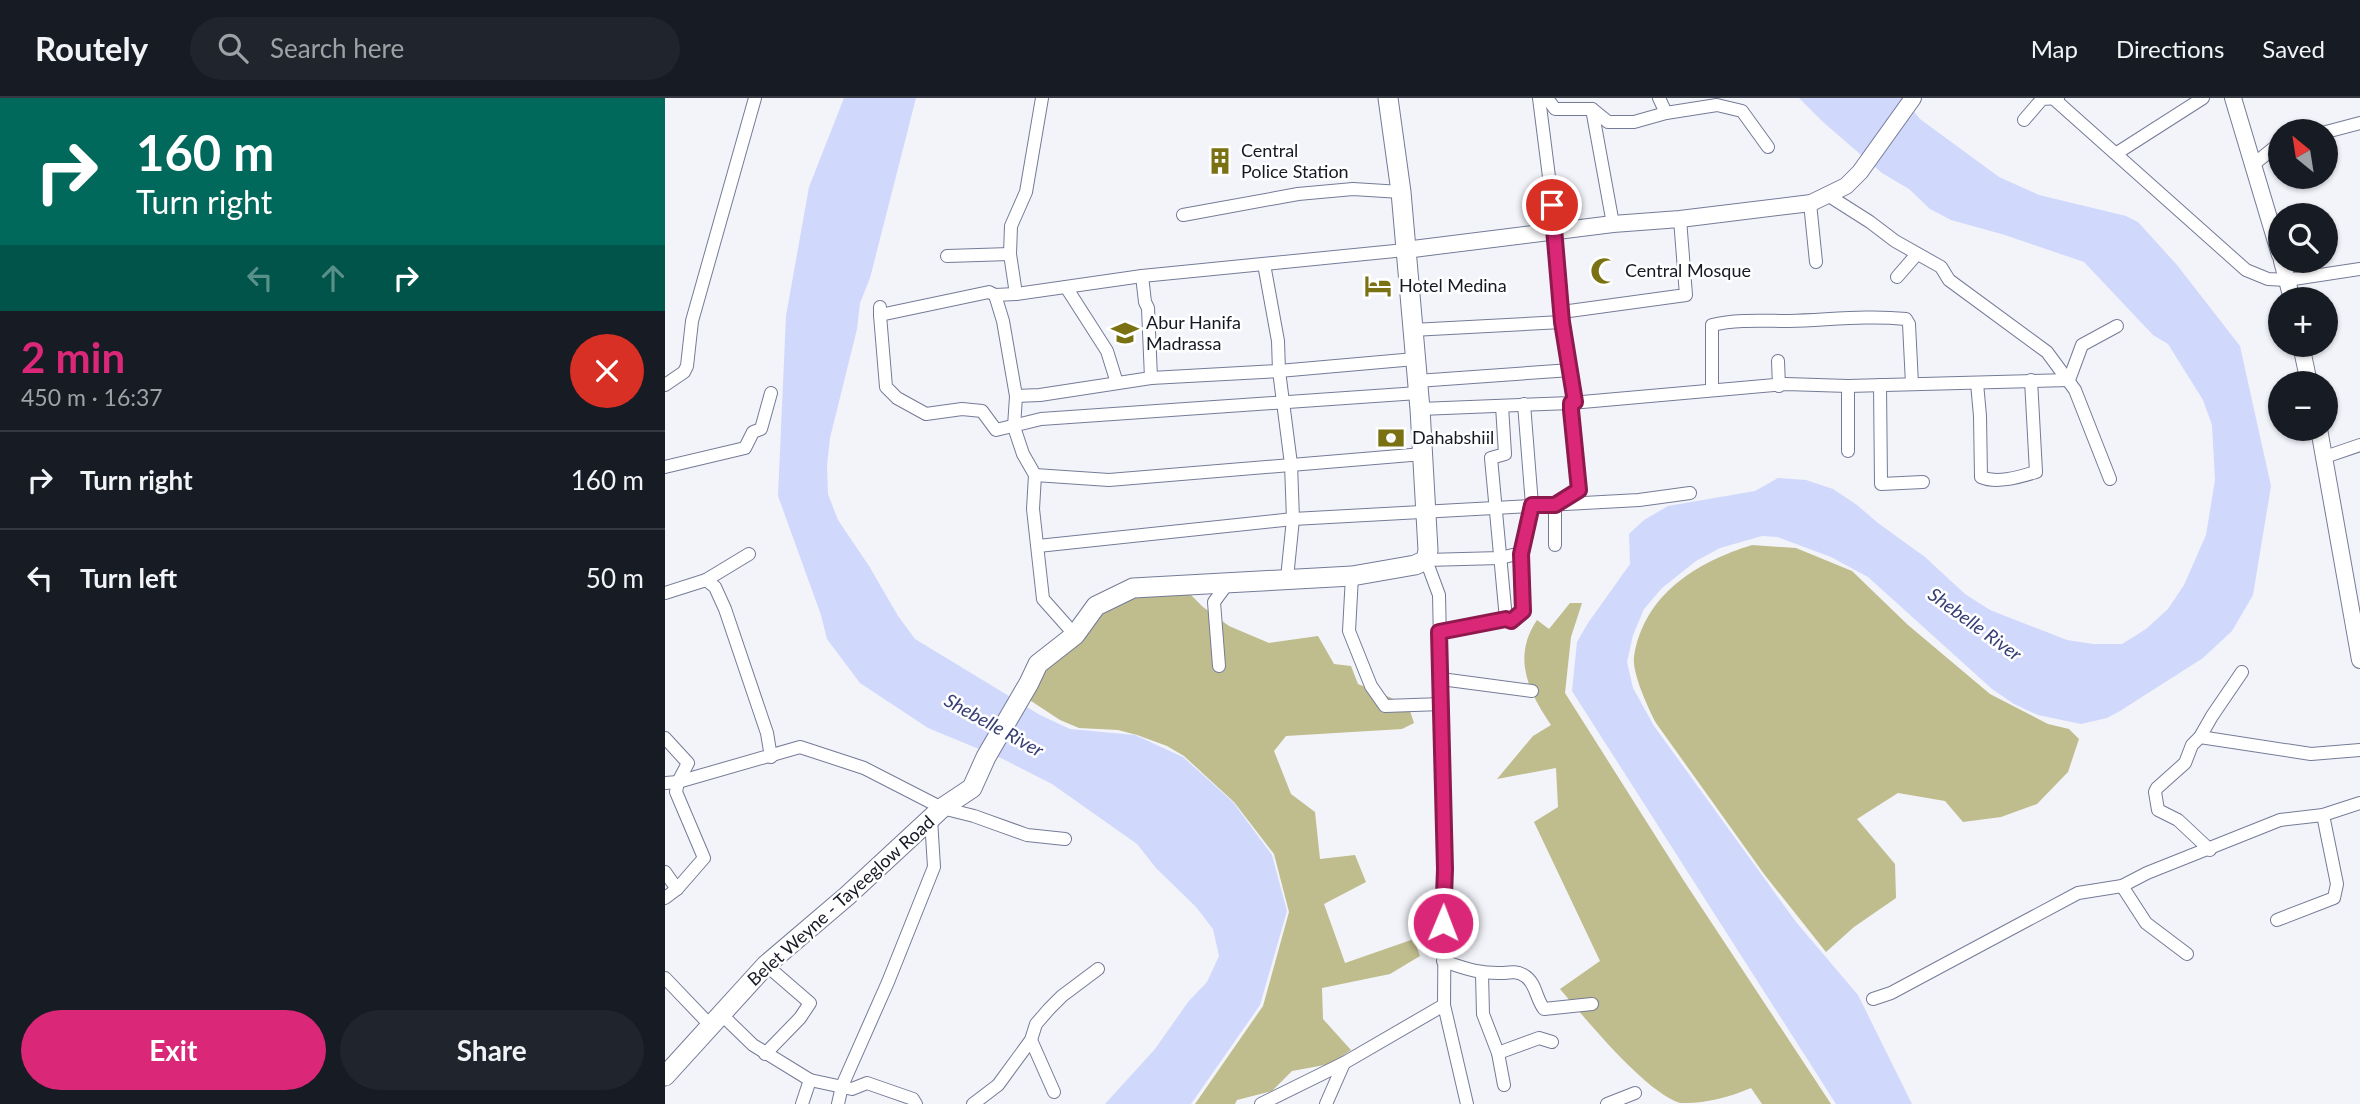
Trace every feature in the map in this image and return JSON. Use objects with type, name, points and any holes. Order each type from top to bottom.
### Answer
[{"type":"main road","points":[[1075,635],[1096,606],[1133,588],[1352,576],[1415,565],[1426,560],[1428,550],[1423,454],[1401,192],[1388,98]]},
{"type":"main road","name":"Belet Weyne - Tayeeglow Road","points":[[665,1076],[766,965],[848,896],[937,813],[972,788],[986,757],[1038,664],[1075,635]]},
{"type":"street","points":[[665,385],[684,372],[687,366],[692,321],[755,98]]},
{"type":"street","points":[[1016,294],[1010,254],[1011,226],[1026,192],[1042,98]]},
{"type":"street","points":[[1539,98],[1556,232],[1562,317],[1571,370],[1579,490],[1555,505]]},
{"type":"street","points":[[1547,98],[1555,109],[1592,110],[1608,122],[1634,122],[1666,113],[1717,105],[1742,111],[1768,147]]},
{"type":"street","points":[[1659,98],[1666,113]]},
{"type":"street","points":[[1571,370],[1418,394],[1041,419],[996,429],[982,411],[962,409],[926,414],[897,398],[886,387],[880,311],[989,292],[995,295],[1016,294],[1142,276],[1405,250],[1810,203],[1846,186],[1860,172],[1913,98]]},
{"type":"street","points":[[2116,153],[2203,98]]},
{"type":"street","points":[[2233,98],[2268,213]]},
{"type":"street","points":[[2024,120],[2042,99],[2055,99],[2246,270],[2268,279],[2287,280],[2360,269]]},
{"type":"street","points":[[1592,110],[1613,224]]},
{"type":"street","points":[[2338,129],[2360,123]]},
{"type":"street","points":[[2254,164],[2268,153]]},
{"type":"street","points":[[1183,215],[1298,194],[1353,189],[1401,192]]},
{"type":"street","points":[[1826,194],[1916,254],[1941,267],[1949,280],[2047,352],[2069,380],[2110,479]]},
{"type":"street","points":[[1810,203],[1816,262]]},
{"type":"street","points":[[1412,330],[1562,317],[1686,295],[1680,219]]},
{"type":"street","points":[[947,256],[1010,254]]},
{"type":"street","points":[[1897,277],[1916,254]]},
{"type":"street","points":[[1264,264],[1278,341],[1279,371],[1291,464],[1293,519],[1287,578]]},
{"type":"street","points":[[2285,273],[2289,287]]},
{"type":"street","points":[[1142,276],[1148,308],[1151,378]]},
{"type":"street","points":[[1066,287],[1108,351],[1117,383]]},
{"type":"street","points":[[995,295],[1003,321],[1016,396],[1014,427],[1019,446],[1035,475],[1033,509],[1043,599],[1075,635]]},
{"type":"street","points":[[1712,389],[1712,325],[1735,321],[1874,316],[1906,319],[1909,324],[1912,384]]},
{"type":"street","points":[[2069,380],[2082,345],[2117,326]]},
{"type":"street","points":[[1016,396],[1040,395],[1151,378],[1279,371],[1415,359]]},
{"type":"street","points":[[1778,361],[1779,386]]},
{"type":"street","points":[[1977,383],[1981,477],[1990,481],[2036,472],[2031,380]]},
{"type":"street","points":[[1418,394],[1502,406],[1786,384],[1848,386],[2069,380]]},
{"type":"street","points":[[1880,385],[1881,484],[1923,482]]},
{"type":"street","points":[[1848,386],[1848,452]]},
{"type":"street","points":[[665,467],[745,448],[753,432],[761,429],[771,393]]},
{"type":"street","points":[[1439,632],[1506,619],[1511,621],[1523,611],[1521,554],[1532,505],[1524,404]]},
{"type":"street","points":[[1502,406],[1505,454],[1491,458],[1506,619]]},
{"type":"street","points":[[2322,441],[2360,660]]},
{"type":"street","points":[[2325,457],[2360,445]]},
{"type":"street","points":[[1035,475],[1109,480],[1423,454]]},
{"type":"street","points":[[1038,546],[1293,519],[1639,500],[1690,493]]},
{"type":"street","points":[[1555,505],[1555,545]]},
{"type":"street","points":[[665,593],[706,580],[749,554]]},
{"type":"street","points":[[1467,1104],[1444,1005],[1445,869],[1439,595],[1426,560],[1500,558],[1521,554]]},
{"type":"street","points":[[1352,576],[1349,631],[1371,686],[1385,706],[1442,704]]},
{"type":"street","points":[[706,580],[715,587],[725,608],[767,733],[771,757]]},
{"type":"street","points":[[1219,666],[1214,602],[1228,583]]},
{"type":"street","points":[[2210,850],[2178,820],[2158,810],[2155,792],[2179,769],[2192,745],[2242,672]]},
{"type":"street","points":[[1441,679],[1532,691]]},
{"type":"street","points":[[2200,737],[2311,754],[2360,750]]},
{"type":"street","points":[[665,738],[688,763],[671,783]]},
{"type":"street","points":[[671,783],[800,747],[864,768],[937,813],[974,816],[1027,835],[1065,839]]},
{"type":"street","points":[[665,898],[704,858],[671,783]]},
{"type":"street","points":[[1873,999],[1891,993],[2078,893],[2122,886],[2147,873],[2280,820],[2323,815],[2360,803]]},
{"type":"street","points":[[838,1104],[842,1086],[888,982],[934,867],[937,813]]},
{"type":"street","points":[[2277,920],[2333,898],[2337,884],[2323,815]]},
{"type":"street","points":[[665,872],[677,888]]},
{"type":"street","points":[[2122,886],[2146,923],[2187,954]]},
{"type":"street","points":[[1443,961],[1482,974],[1518,972],[1527,977],[1544,1009],[1592,1004]]},
{"type":"street","points":[[765,1054],[800,1018],[810,1003],[766,965]]},
{"type":"street","points":[[973,1104],[998,1085],[1031,1040],[1036,1024],[1062,996],[1098,969]]},
{"type":"street","points":[[1482,974],[1483,1014],[1498,1053],[1504,1085]]},
{"type":"street","points":[[665,978],[715,1019],[765,1054],[810,1080],[852,1089],[867,1083],[913,1099],[916,1104]]},
{"type":"street","points":[[1261,1104],[1344,1063],[1444,1005]]},
{"type":"street","points":[[1498,1053],[1539,1038],[1552,1042]]},
{"type":"street","points":[[1031,1040],[1055,1092]]},
{"type":"street","points":[[1326,1104],[1344,1063]]},
{"type":"street","points":[[802,1104],[810,1080]]},
{"type":"street","points":[[1607,1104],[1636,1093]]},
{"type":"shaded area","points":[[1752,545],[1796,548],[1852,571],[1908,625],[1990,694],[2048,724],[2069,729],[2079,739],[2068,772],[2037,804],[2001,817],[1963,822],[1945,801],[1898,793],[1857,819],[1895,864],[1896,898],[1854,927],[1826,952],[1764,874],[1656,723],[1635,672],[1634,657],[1640,635],[1661,598],[1693,571]]},
{"type":"shaded area","points":[[1182,586],[1203,607],[1229,626],[1269,643],[1318,636],[1334,664],[1351,666],[1358,684],[1408,705],[1414,723],[1402,729],[1286,736],[1274,751],[1291,794],[1315,812],[1320,859],[1355,855],[1366,882],[1324,904],[1345,963],[1414,939],[1420,956],[1390,974],[1322,988],[1323,1019],[1351,1050],[1330,1064],[1292,1071],[1272,1091],[1237,1100],[1235,1104],[1195,1104],[1263,1006],[1289,912],[1274,854],[1234,802],[1184,756],[1167,746],[1137,735],[1118,730],[1079,728],[1060,720],[1028,699],[1042,666],[1130,590]]},
{"type":"shaded area","points":[[1570,603],[1582,603],[1571,637],[1565,693],[1684,881],[1831,1104],[1762,1104],[1751,1088],[1717,1099],[1680,1103],[1650,1085],[1633,1070],[1560,989],[1600,961],[1534,822],[1558,807],[1556,768],[1497,779],[1533,736],[1551,725],[1530,687],[1524,661],[1525,647],[1537,620],[1549,629]]},
{"type":"water","name":"Shebelle River","points":[[844,98],[916,98],[870,278],[860,303],[857,329],[830,438],[828,494],[838,520],[915,639],[1040,715],[1070,729],[1135,735],[1183,757],[1233,802],[1272,855],[1287,911],[1260,1005],[1191,1104],[1105,1104],[1155,1049],[1188,1002],[1207,982],[1219,956],[1213,929],[1196,907],[1156,868],[1137,844],[1052,784],[1003,759],[928,728],[860,683],[827,639],[821,615],[778,496],[786,316],[809,187]]},
{"type":"water","name":"Shebelle River","points":[[1799,98],[1903,98],[1920,119],[1999,177],[2039,195],[2126,216],[2138,222],[2177,265],[2240,346],[2271,486],[2253,595],[2232,631],[2203,658],[2120,711],[2107,718],[2081,724],[2038,715],[2014,704],[1992,689],[1868,577],[1831,557],[1777,537],[1762,536],[1720,548],[1696,561],[1662,588],[1644,609],[1633,635],[1627,662],[1633,688],[1654,726],[1796,922],[1858,995],[1912,1104],[1836,1104],[1572,691],[1577,642],[1630,564],[1629,534],[1644,520],[1668,506],[1755,491],[1778,478],[1806,480],[1833,489],[1925,557],[1965,594],[1990,610],[2067,640],[2093,644],[2122,644],[2146,629],[2168,609],[2184,585],[2206,535],[2215,480],[2212,425],[2203,400],[2168,344],[2153,335],[2084,262],[1951,220],[1930,209],[1909,189],[1882,173]]},
{"type":"place","name":"Central Police Station","points":[[1220,161]]},
{"type":"place","name":"Central Mosque","points":[[1604,271]]},
{"type":"place","name":"Hotel Medina","points":[[1378,286]]},
{"type":"place","name":"Abur Hanifa Madrassa","points":[[1125,333]]},
{"type":"place","name":"Dahabshiil","points":[[1391,438]]},
{"type":"route","points":[[1443,923],[1445,869],[1439,632],[1506,619],[1511,621],[1523,611],[1521,554],[1532,505],[1555,505],[1579,490],[1571,410],[1571,403],[1575,402],[1562,322],[1552,205]]}]
